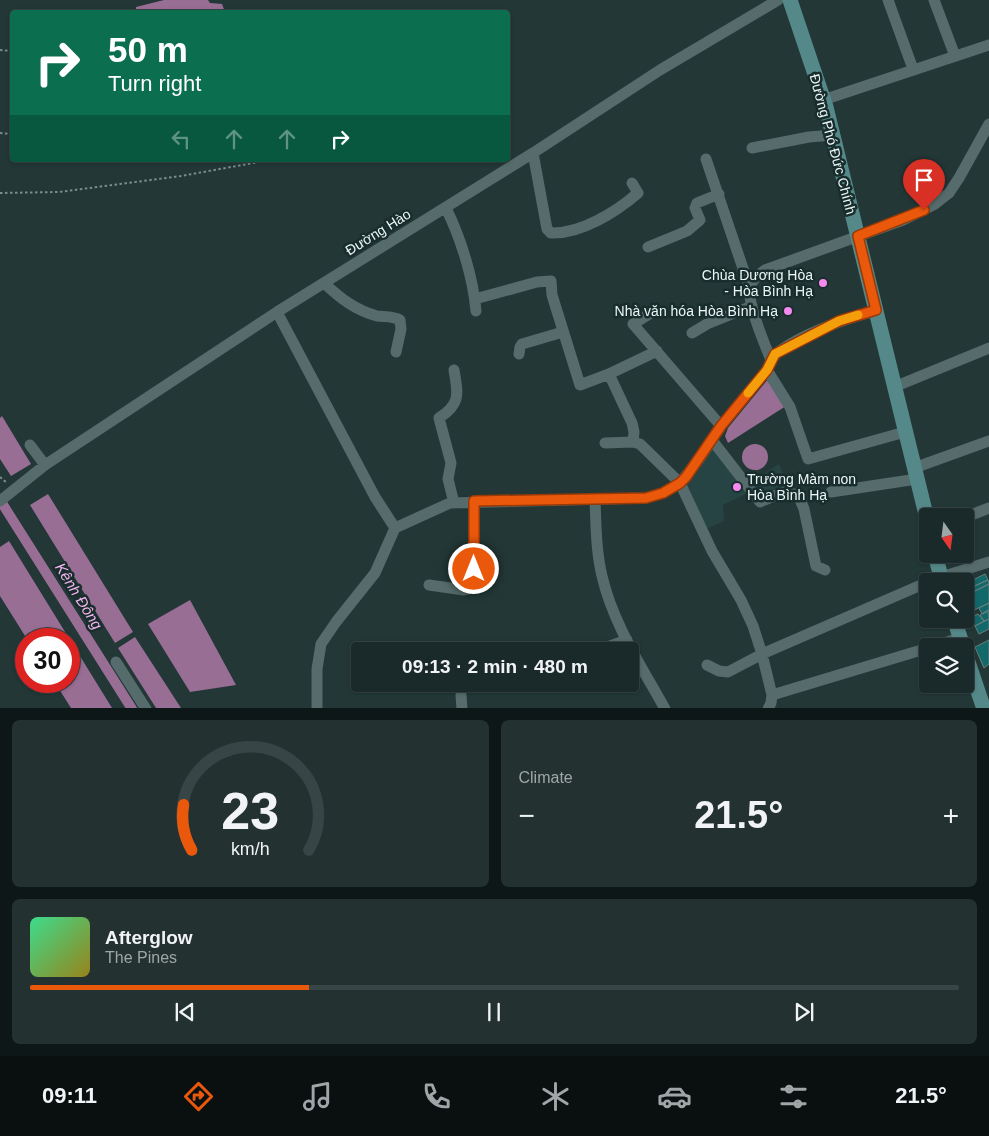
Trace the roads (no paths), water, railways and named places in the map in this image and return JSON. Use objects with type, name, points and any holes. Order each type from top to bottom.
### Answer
[{"type":"main road","name":"Đường Phó Đức Chính","points":[[790,0],[833,135],[924,508]]},
{"type":"main road","points":[[974,679],[984,708]]},
{"type":"street","name":"Đường Hào","points":[[4,498],[45,465],[277,312],[446,208],[660,70],[778,0]]},
{"type":"street","points":[[888,0],[913,69]]},
{"type":"street","points":[[934,0],[955,56]]},
{"type":"street","points":[[823,100],[989,45]]},
{"type":"street","points":[[750,289],[754,278],[765,270],[916,214],[942,199],[959,178],[989,124]]},
{"type":"street","points":[[752,148],[809,137],[833,135]]},
{"type":"street","points":[[533,153],[547,229],[551,233],[576,229],[616,211],[638,193],[632,183]]},
{"type":"street","points":[[706,159],[750,289],[752,306],[769,365],[790,407],[808,459],[905,432]]},
{"type":"street","points":[[648,247],[687,231],[700,220],[694,208],[697,203],[718,194]]},
{"type":"street","points":[[446,208],[461,250],[475,299],[476,311]]},
{"type":"street","points":[[475,299],[551,280],[552,295],[580,385],[610,374],[657,351]]},
{"type":"street","points":[[324,283],[355,308],[400,320],[396,352]]},
{"type":"street","points":[[692,333],[707,324],[752,306]]},
{"type":"street","points":[[318,708],[317,669],[321,644],[336,622],[375,574],[395,528],[450,503],[646,498],[663,493],[680,483],[721,426],[769,365],[775,354],[839,321],[876,310]]},
{"type":"street","points":[[277,312],[375,497],[395,528]]},
{"type":"street","points":[[649,314],[634,324],[721,426]]},
{"type":"street","points":[[519,354],[522,344],[563,332]]},
{"type":"street","points":[[894,387],[989,348]]},
{"type":"street","points":[[454,370],[457,398],[454,407],[439,418],[451,463],[448,479],[454,503]]},
{"type":"street","points":[[610,374],[632,423],[634,432],[633,442]]},
{"type":"street","points":[[712,440],[760,502],[784,492],[798,495],[804,509],[816,566],[825,570]]},
{"type":"street","points":[[606,443],[633,442],[640,444],[680,483],[712,551],[741,600],[753,626],[772,695],[768,708]]},
{"type":"street","points":[[832,492],[915,473],[989,442]]},
{"type":"street","points":[[30,445],[45,465]]},
{"type":"street","points":[[595,499],[597,547],[602,577],[614,614],[665,708]]},
{"type":"street","points":[[429,585],[464,590],[473,588],[474,501]]},
{"type":"street","points":[[974,514],[989,508]]},
{"type":"street","points":[[956,573],[989,562]]},
{"type":"street","points":[[707,665],[719,671],[728,672],[762,654],[919,587]]},
{"type":"street","points":[[621,642],[627,640]]},
{"type":"street","points":[[772,695],[919,651]]},
{"type":"street","points":[[116,662],[146,708]]},
{"type":"street","points":[[461,695],[462,708]]},
{"type":"waterway","name":"Kênh Đông","points":[[0,500],[131,708]]},
{"type":"place","name":"Chùa Dương Hòa - Hòa Bình Hạ","points":[[823,283]]},
{"type":"place","name":"Nhà văn hóa Hòa Bình Hạ","points":[[788,311]]},
{"type":"place","name":"Trường Màm non Hòa Bình Hạ","points":[[737,487]]}]
